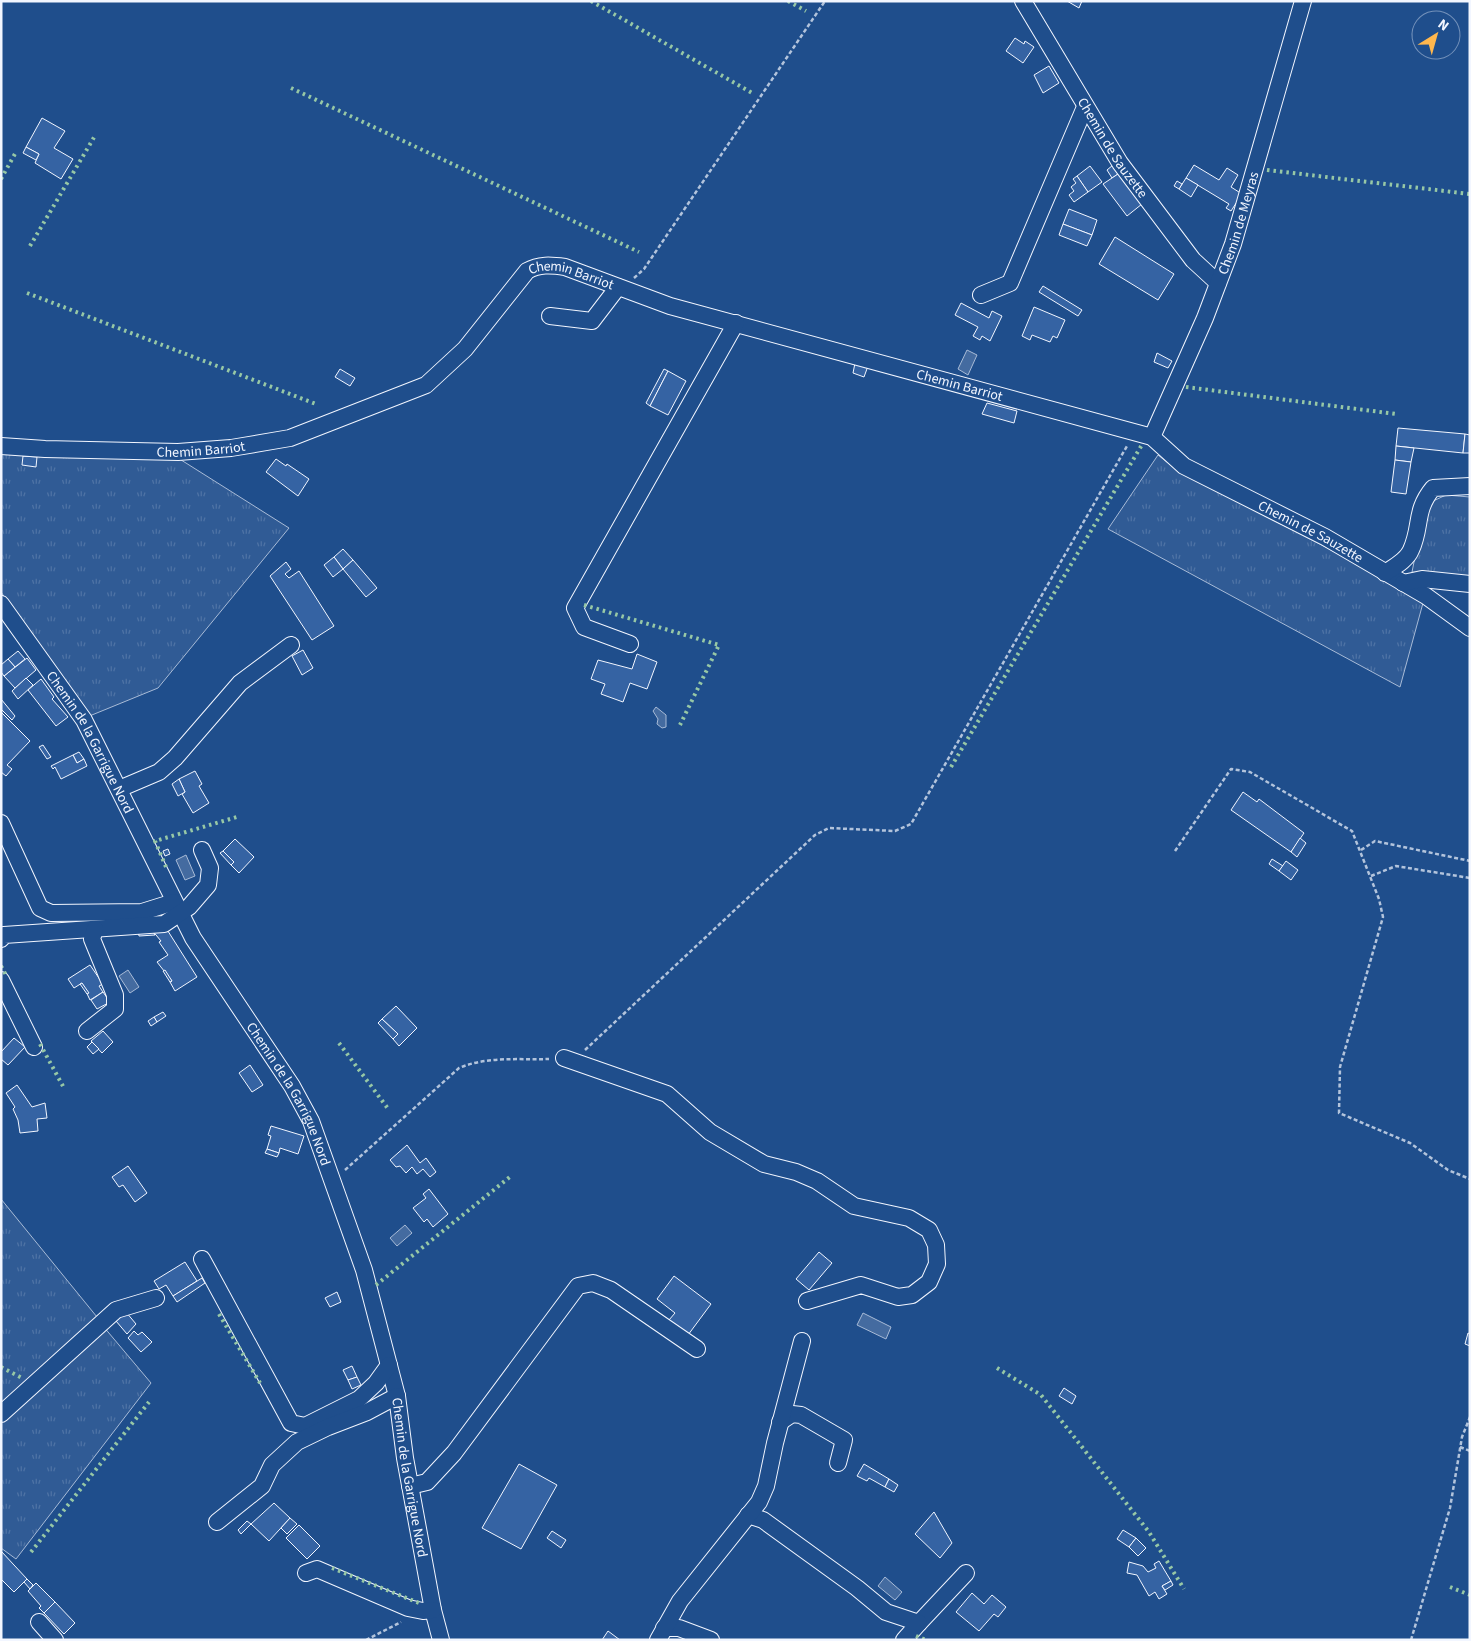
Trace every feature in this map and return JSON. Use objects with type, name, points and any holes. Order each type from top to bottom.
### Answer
[{"type":"street","name":"Chemin de Sauzette","points":[[1023,1],[1120,164],[1193,260],[1218,282]]},
{"type":"street","name":"Chemin de Meyras","points":[[1152,437],[1205,318],[1233,244],[1303,1]]},
{"type":"street","points":[[981,295],[1010,283],[1085,107]]},
{"type":"street","name":"Chemin Barriot","points":[[1,446],[178,452],[231,448],[290,438],[426,385],[465,349],[527,271],[534,267],[565,266],[670,306],[1152,437]]},
{"type":"street","points":[[550,316],[592,321],[618,287]]},
{"type":"street","points":[[630,644],[584,627],[575,608],[736,323]]},
{"type":"street","name":"Chemin de Sauzette","points":[[1152,437],[1184,466],[1325,537],[1403,583],[1470,628]]},
{"type":"street","points":[[1385,573],[1397,566],[1411,550],[1423,501],[1433,488],[1470,486]]},
{"type":"street","points":[[1403,583],[1422,579],[1470,584]]},
{"type":"street","name":"Chemin de la Garrigue Nord","points":[[1,604],[84,720],[193,938],[292,1086],[311,1121],[364,1270],[397,1396],[428,1611],[441,1640]]},
{"type":"street","points":[[119,789],[159,772],[181,752],[240,683],[291,645]]},
{"type":"street","points":[[1,823],[40,908],[52,913],[142,912],[177,908]]},
{"type":"street","points":[[1,939],[4,935],[164,924],[177,908],[208,885],[210,868],[202,850]]},
{"type":"street","points":[[87,1031],[115,1009],[115,995],[92,939],[95,929]]},
{"type":"street","points":[[1,980],[34,1047]]},
{"type":"street","points":[[564,1058],[667,1094],[710,1132],[764,1164],[796,1172],[817,1181],[854,1206],[909,1218],[929,1230],[936,1245],[938,1264],[929,1282],[912,1295],[898,1297],[861,1285],[807,1301]]},
{"type":"street","points":[[202,1259],[291,1423],[305,1426],[359,1399],[376,1384],[389,1365]]},
{"type":"street","points":[[410,1486],[427,1482],[454,1453],[578,1286],[594,1283],[611,1290],[697,1349]]},
{"type":"street","points":[[1,1414],[98,1324],[116,1310],[156,1298]]},
{"type":"street","points":[[661,1634],[680,1601],[758,1502],[766,1486],[780,1422],[802,1341]]},
{"type":"street","points":[[217,1522],[262,1486],[272,1466],[297,1442],[328,1427],[367,1412],[397,1396]]},
{"type":"street","points":[[780,1422],[792,1414],[802,1414],[844,1440],[838,1463]]},
{"type":"street","points":[[748,1515],[763,1520],[857,1588],[886,1612],[918,1623]]},
{"type":"street","points":[[306,1573],[318,1569],[408,1608],[428,1611]]},
{"type":"street","points":[[904,1640],[966,1573]]},
{"type":"street","points":[[39,1622],[55,1640]]},
{"type":"street","points":[[661,1634],[679,1628],[712,1640]]},
{"type":"path","points":[[618,287],[644,269],[825,1]]},
{"type":"path","points":[[330,1175],[340,1174],[459,1068],[474,1062],[489,1060],[564,1058],[584,1051],[815,835],[829,828],[895,831],[911,824],[1135,433]]},
{"type":"path","points":[[1175,851],[1231,769],[1250,772],[1352,831],[1371,876],[1383,917],[1340,1067],[1339,1113],[1410,1143],[1448,1170],[1470,1179]]},
{"type":"path","points":[[1361,850],[1375,841],[1470,861]]},
{"type":"path","points":[[1371,876],[1396,866],[1470,878]]},
{"type":"path","points":[[1411,1640],[1450,1508],[1460,1447],[1470,1417]]},
{"type":"path","points":[[1460,1447],[1470,1451]]},
{"type":"path","points":[[366,1640],[428,1611]]},
{"type":"green space","points":[[1,452],[178,458],[289,528],[158,688],[87,717],[1,592]]},
{"type":"green space","points":[[1158,455],[1178,471],[1397,584],[1423,603],[1400,687],[1108,529]]},
{"type":"green space","points":[[1446,495],[1470,497],[1470,579],[1412,572],[1424,512],[1431,502]]},
{"type":"green space","points":[[1,1199],[97,1317],[1,1407]]},
{"type":"green space","points":[[103,1326],[151,1383],[16,1559],[1,1548],[1,1422]]},
{"type":"shaded area","points":[[967,350],[977,355],[968,375],[958,369]]},
{"type":"shaded area","points":[[656,707],[666,715],[666,727],[662,728],[657,724],[658,719],[653,711]]},
{"type":"shaded area","points":[[186,855],[195,876],[185,880],[176,860]]},
{"type":"shaded area","points":[[128,970],[139,987],[130,993],[119,976]]},
{"type":"shaded area","points":[[405,1225],[412,1233],[397,1246],[390,1238]]},
{"type":"shaded area","points":[[863,1313],[891,1327],[886,1339],[857,1325]]},
{"type":"shaded area","points":[[885,1577],[902,1592],[895,1600],[878,1586]]},
{"type":"building","points":[[1067,1],[1082,1],[1079,8]]},
{"type":"building","points":[[1015,38],[1024,44],[1025,41],[1034,47],[1023,63],[1006,51]]},
{"type":"building","points":[[1049,66],[1059,83],[1043,93],[1034,75]]},
{"type":"building","points":[[42,118],[65,131],[54,148],[73,159],[61,179],[35,163],[39,154],[26,147]]},
{"type":"building","points":[[26,147],[39,154],[36,160],[23,153]]},
{"type":"building","points":[[1113,165],[1118,174],[1112,178],[1107,170]]},
{"type":"building","points":[[1194,165],[1219,180],[1227,168],[1238,175],[1231,187],[1242,194],[1231,211],[1226,208],[1229,204],[1186,178]]},
{"type":"building","points":[[1090,166],[1102,182],[1088,192],[1077,176]]},
{"type":"building","points":[[1118,174],[1142,204],[1127,216],[1103,184]]},
{"type":"building","points":[[1077,176],[1088,192],[1074,202],[1069,195],[1074,191],[1071,187],[1076,183],[1073,179]]},
{"type":"building","points":[[1186,178],[1198,185],[1191,197],[1179,189]]},
{"type":"building","points":[[1177,181],[1182,184],[1179,189],[1174,186]]},
{"type":"building","points":[[1069,209],[1097,220],[1092,235],[1063,224]]},
{"type":"building","points":[[1063,224],[1092,235],[1087,246],[1059,235]]},
{"type":"building","points":[[1115,237],[1174,274],[1158,300],[1099,264]]},
{"type":"building","points":[[1043,286],[1082,310],[1078,316],[1039,292]]},
{"type":"building","points":[[961,303],[989,318],[992,311],[1002,316],[990,341],[982,336],[980,340],[973,336],[978,327],[955,315]]},
{"type":"building","points":[[1034,307],[1065,320],[1057,338],[1053,336],[1050,342],[1032,335],[1030,340],[1022,336]]},
{"type":"building","points":[[1157,353],[1172,361],[1168,368],[1154,362]]},
{"type":"building","points":[[855,363],[868,366],[864,377],[853,373]]},
{"type":"building","points":[[340,369],[355,378],[350,386],[335,377]]},
{"type":"building","points":[[664,369],[668,371],[650,406],[646,403]]},
{"type":"building","points":[[668,371],[686,381],[668,415],[650,406]]},
{"type":"building","points":[[987,403],[1017,411],[1014,423],[982,414]]},
{"type":"building","points":[[1398,428],[1465,434],[1463,453],[1396,446]]},
{"type":"building","points":[[1465,434],[1470,435],[1470,453],[1463,453]]},
{"type":"building","points":[[1396,446],[1414,448],[1411,462],[1395,460]]},
{"type":"building","points":[[23,456],[37,457],[36,467],[22,465]]},
{"type":"building","points":[[276,459],[309,479],[298,496],[266,472]]},
{"type":"building","points":[[1395,460],[1411,462],[1406,494],[1391,492]]},
{"type":"building","points":[[343,549],[353,560],[343,569],[334,557]]},
{"type":"building","points":[[334,557],[343,569],[333,577],[324,565]]},
{"type":"building","points":[[353,560],[377,588],[366,597],[343,569]]},
{"type":"building","points":[[286,562],[291,569],[285,574],[289,578],[299,571],[334,626],[312,640],[270,576]]},
{"type":"building","points":[[303,650],[313,668],[302,675],[292,656]]},
{"type":"building","points":[[18,651],[25,659],[15,667],[8,659]]},
{"type":"building","points":[[637,654],[657,662],[647,689],[630,683],[623,702],[601,694],[605,684],[591,679],[598,660],[632,669]]},
{"type":"building","points":[[27,658],[36,670],[15,688],[4,676]]},
{"type":"building","points":[[8,659],[15,667],[4,676],[1,672],[1,665]]},
{"type":"building","points":[[26,678],[33,685],[18,699],[12,691]]},
{"type":"building","points":[[41,679],[54,697],[52,699],[68,717],[56,726],[28,690]]},
{"type":"building","points":[[1,699],[15,716],[12,720],[1,709]]},
{"type":"building","points":[[1,712],[30,741],[7,765],[12,769],[6,776],[1,772]]},
{"type":"building","points":[[43,745],[51,757],[47,759],[39,747]]},
{"type":"building","points":[[79,752],[84,759],[77,763],[73,755]]},
{"type":"building","points":[[73,755],[77,763],[84,759],[87,766],[61,779],[55,767],[53,769],[51,766]]},
{"type":"building","points":[[195,771],[202,784],[199,786],[209,803],[193,813],[182,794],[185,792],[179,779]]},
{"type":"building","points":[[179,779],[185,792],[178,796],[172,784]]},
{"type":"building","points":[[1243,792],[1257,802],[1259,799],[1304,833],[1291,852],[1231,810]]},
{"type":"building","points":[[1300,838],[1306,843],[1297,857],[1291,852]]},
{"type":"building","points":[[235,839],[254,857],[239,873],[231,865],[234,862],[223,851]]},
{"type":"building","points":[[168,849],[170,854],[165,856],[163,851]]},
{"type":"building","points":[[223,851],[234,862],[231,865],[220,853]]},
{"type":"building","points":[[1272,859],[1283,866],[1279,871],[1269,864]]},
{"type":"building","points":[[1286,861],[1298,870],[1291,880],[1279,871]]},
{"type":"building","points":[[166,928],[197,977],[175,991],[170,982],[172,981],[157,962],[168,955],[159,942],[161,941],[151,929]]},
{"type":"building","points":[[151,929],[155,935],[139,936],[138,930]]},
{"type":"building","points":[[90,965],[103,984],[99,986],[103,992],[90,1000],[82,983],[74,988],[68,979]]},
{"type":"building","points":[[165,970],[172,981],[170,982],[163,971]]},
{"type":"building","points":[[82,983],[89,993],[87,994],[80,984]]},
{"type":"building","points":[[103,992],[110,1002],[97,1009],[91,1000]]},
{"type":"building","points":[[396,1006],[417,1028],[399,1046],[393,1039],[398,1034],[382,1019]]},
{"type":"building","points":[[163,1012],[166,1016],[157,1022],[154,1017]]},
{"type":"building","points":[[154,1017],[157,1022],[151,1026],[148,1021]]},
{"type":"building","points":[[382,1019],[398,1034],[393,1039],[378,1023]]},
{"type":"building","points":[[103,1031],[113,1042],[102,1053],[91,1041]]},
{"type":"building","points":[[14,1038],[25,1047],[8,1065],[1,1059],[1,1052]]},
{"type":"building","points":[[92,1042],[99,1049],[93,1054],[87,1047]]},
{"type":"building","points":[[250,1065],[263,1085],[252,1092],[239,1073]]},
{"type":"building","points":[[17,1085],[32,1107],[45,1103],[47,1118],[37,1119],[38,1131],[20,1133],[18,1120],[13,1109],[15,1107],[6,1093]]},
{"type":"building","points":[[271,1126],[304,1136],[298,1154],[280,1148],[279,1153],[267,1149],[271,1136],[268,1135]]},
{"type":"building","points":[[407,1145],[420,1163],[426,1158],[436,1172],[430,1177],[423,1169],[417,1174],[412,1167],[406,1173],[400,1166],[396,1167],[390,1160]]},
{"type":"building","points":[[267,1149],[279,1153],[277,1157],[265,1153]]},
{"type":"building","points":[[128,1166],[147,1193],[135,1202],[123,1185],[119,1187],[112,1177]]},
{"type":"building","points":[[429,1189],[448,1214],[433,1227],[427,1219],[424,1222],[413,1208],[426,1198],[423,1194]]},
{"type":"building","points":[[819,1252],[832,1263],[809,1290],[796,1279]]},
{"type":"building","points":[[185,1262],[197,1281],[173,1296],[166,1285],[159,1289],[154,1281]]},
{"type":"building","points":[[674,1276],[711,1304],[688,1335],[669,1320],[675,1313],[657,1299]]},
{"type":"building","points":[[202,1278],[205,1283],[177,1302],[173,1296]]},
{"type":"building","points":[[337,1292],[341,1302],[330,1307],[325,1298]]},
{"type":"building","points":[[126,1312],[136,1324],[127,1334],[116,1321]]},
{"type":"building","points":[[134,1331],[138,1335],[142,1332],[152,1342],[141,1352],[128,1338]]},
{"type":"building","points":[[1468,1333],[1470,1334],[1470,1346],[1465,1344]]},
{"type":"building","points":[[352,1366],[357,1377],[348,1380],[343,1370]]},
{"type":"building","points":[[357,1377],[361,1385],[352,1389],[348,1380]]},
{"type":"building","points":[[1064,1388],[1076,1396],[1072,1404],[1059,1396]]},
{"type":"building","points":[[519,1464],[557,1485],[521,1549],[482,1528]]},
{"type":"building","points":[[864,1464],[889,1479],[885,1487],[869,1478],[867,1481],[857,1476]]},
{"type":"building","points":[[889,1479],[898,1485],[894,1492],[885,1487]]},
{"type":"building","points":[[274,1503],[290,1518],[269,1541],[251,1524]]},
{"type":"building","points":[[934,1512],[952,1543],[940,1558],[915,1534]]},
{"type":"building","points":[[290,1518],[297,1524],[287,1534],[281,1528]]},
{"type":"building","points":[[247,1521],[251,1524],[241,1534],[238,1530]]},
{"type":"building","points":[[299,1525],[320,1546],[307,1559],[286,1538]]},
{"type":"building","points":[[1123,1530],[1136,1538],[1129,1547],[1117,1539]]},
{"type":"building","points":[[552,1531],[566,1540],[561,1548],[547,1538]]},
{"type":"building","points":[[1136,1538],[1146,1548],[1138,1556],[1129,1547]]},
{"type":"building","points":[[1,1551],[27,1579],[14,1592],[1,1579]]},
{"type":"building","points":[[1159,1561],[1171,1581],[1162,1586],[1167,1594],[1159,1599],[1155,1592],[1149,1596],[1137,1575],[1127,1573],[1129,1562],[1143,1566],[1148,1572],[1156,1568],[1154,1564]]},
{"type":"building","points":[[27,1579],[33,1585],[30,1589],[24,1582]]},
{"type":"building","points":[[1171,1581],[1173,1585],[1165,1590],[1162,1586]]},
{"type":"building","points":[[36,1583],[55,1602],[44,1613],[39,1608],[41,1606],[28,1591]]},
{"type":"building","points":[[972,1593],[984,1604],[992,1595],[1006,1607],[998,1617],[994,1614],[979,1631],[956,1612]]},
{"type":"building","points":[[55,1602],[75,1623],[64,1634],[44,1613]]},
{"type":"building","points":[[608,1631],[620,1640],[602,1640]]},
{"type":"hedge","points":[[591,1],[754,94]]},
{"type":"hedge","points":[[788,1],[806,11]]},
{"type":"hedge","points":[[291,88],[639,252]]},
{"type":"hedge","points":[[30,246],[96,134]]},
{"type":"hedge","points":[[1,179],[16,152]]},
{"type":"hedge","points":[[1267,170],[1470,194]]},
{"type":"hedge","points":[[27,293],[316,404]]},
{"type":"hedge","points":[[1186,387],[1396,414]]},
{"type":"hedge","points":[[951,767],[1143,443]]},
{"type":"hedge","points":[[584,605],[719,645],[680,725]]},
{"type":"hedge","points":[[166,867],[155,841],[237,817]]},
{"type":"hedge","points":[[1,966],[7,977]]},
{"type":"hedge","points":[[339,1043],[389,1110]]},
{"type":"hedge","points":[[40,1044],[64,1088]]},
{"type":"hedge","points":[[376,1285],[511,1176]]},
{"type":"hedge","points":[[219,1314],[260,1383]]},
{"type":"hedge","points":[[1,1367],[24,1379]]},
{"type":"hedge","points":[[997,1368],[1041,1395],[1149,1532],[1184,1589]]},
{"type":"hedge","points":[[31,1552],[149,1402]]},
{"type":"hedge","points":[[332,1568],[419,1603]]},
{"type":"hedge","points":[[1450,1587],[1470,1595]]},
{"type":"hedge","points":[[916,1636],[926,1640]]}]
